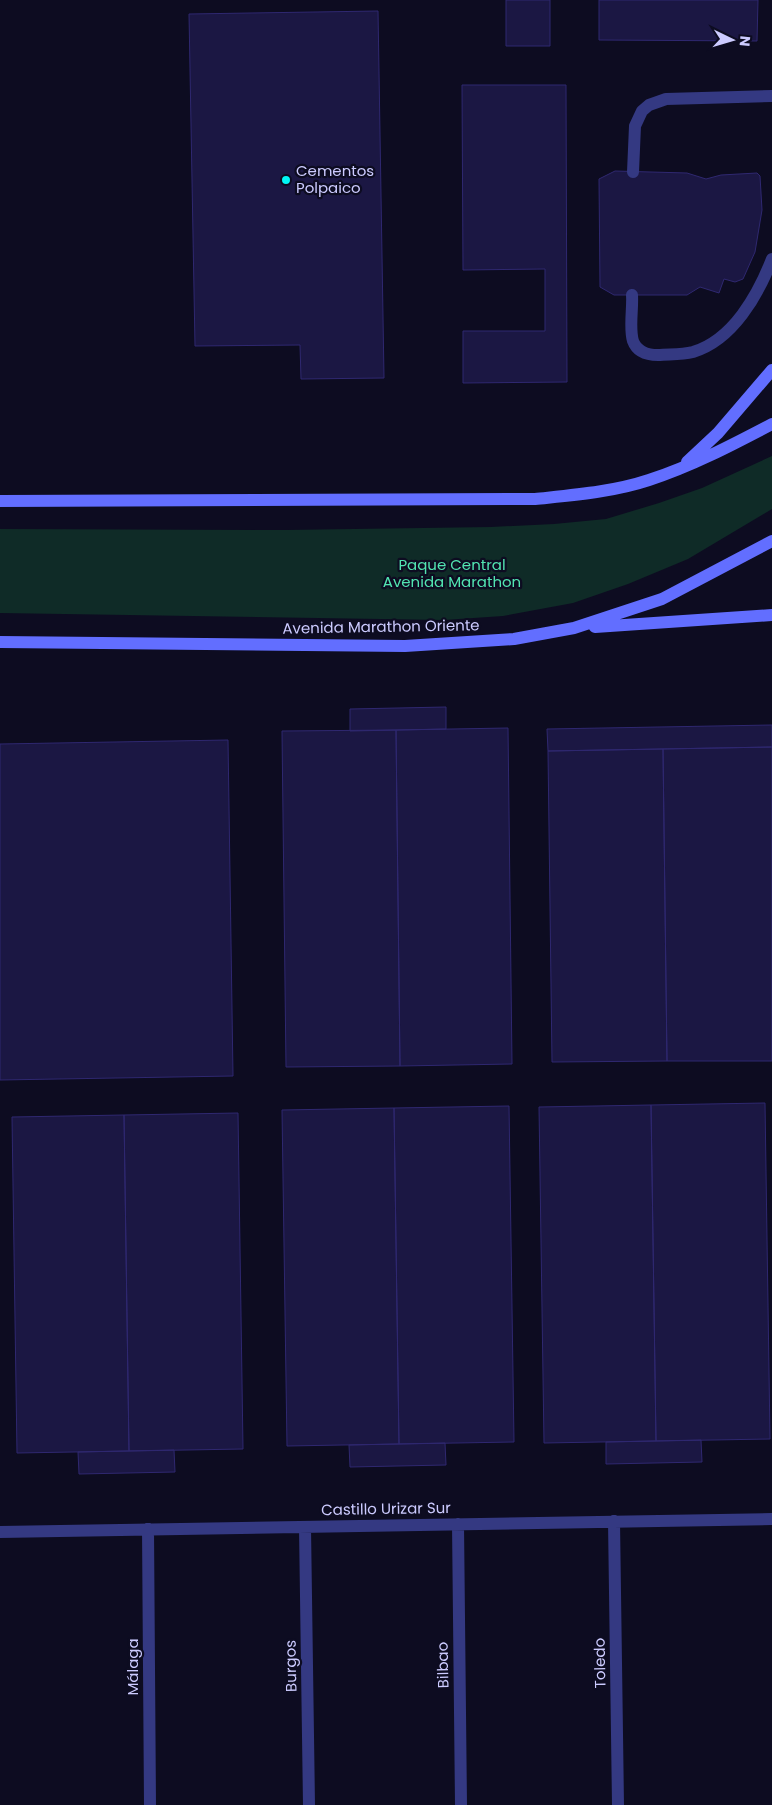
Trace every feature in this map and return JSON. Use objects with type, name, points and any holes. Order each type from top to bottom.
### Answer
[{"type":"main road","points":[[678,470],[718,433],[772,370]]},
{"type":"main road","points":[[0,501],[535,499],[616,489],[678,470],[772,424]]},
{"type":"main road","name":"Avenida Marathon Oriente","points":[[0,642],[439,645],[514,639],[574,628],[662,599],[772,541]]},
{"type":"main road","points":[[574,628],[772,615]]},
{"type":"street","points":[[633,172],[635,126],[642,111],[649,105],[666,100],[772,96]]},
{"type":"street","points":[[632,295],[633,334],[634,342],[638,348],[643,352],[655,355],[693,352],[712,342],[730,328],[746,310],[756,294],[772,259]]},
{"type":"street","name":"Castillo Urizar Sur","points":[[0,1532],[772,1519]]},
{"type":"street","name":"Toledo","points":[[614,1521],[618,1805]]},
{"type":"street","name":"Bilbao","points":[[458,1524],[461,1805]]},
{"type":"street","name":"Burgos","points":[[305,1526],[309,1805]]},
{"type":"street","name":"Málaga","points":[[148,1529],[150,1805]]},
{"type":"green space","name":"Paque Central Avenida Marathon","points":[[772,456],[772,509],[688,559],[628,584],[573,603],[503,616],[444,620],[0,613],[0,529],[286,530],[491,527],[554,524],[606,519],[659,503],[702,488]]},
{"type":"building","points":[[506,0],[550,0],[550,46],[506,46]]},
{"type":"building","points":[[599,0],[758,0],[757,41],[599,40]]},
{"type":"building","name":"Cementos Polpaico","points":[[378,11],[384,378],[301,379],[300,345],[195,346],[189,14]]},
{"type":"building","points":[[462,85],[566,85],[567,382],[463,383],[463,331],[545,331],[545,269],[463,270]]},
{"type":"building","points":[[615,171],[687,173],[706,179],[721,175],[757,173],[760,176],[762,210],[755,252],[743,279],[735,282],[724,279],[719,293],[700,287],[687,295],[614,295],[600,287],[599,179]]},
{"type":"building","points":[[446,707],[446,729],[350,731],[350,709]]},
{"type":"building","points":[[772,725],[772,747],[548,751],[547,729]]},
{"type":"building","points":[[508,728],[512,1064],[400,1066],[396,730]]},
{"type":"building","points":[[396,730],[400,1066],[286,1067],[282,731]]},
{"type":"building","points":[[228,740],[233,1076],[0,1080],[0,744]]},
{"type":"building","points":[[772,747],[772,1061],[667,1061],[663,749]]},
{"type":"building","points":[[663,749],[667,1061],[552,1062],[548,751]]},
{"type":"building","points":[[765,1103],[770,1439],[656,1441],[651,1105]]},
{"type":"building","points":[[651,1105],[656,1441],[544,1443],[539,1107]]},
{"type":"building","points":[[509,1106],[514,1442],[399,1444],[394,1108]]},
{"type":"building","points":[[394,1108],[399,1444],[287,1446],[282,1110]]},
{"type":"building","points":[[238,1113],[243,1449],[129,1451],[124,1115]]},
{"type":"building","points":[[124,1115],[129,1451],[17,1453],[12,1117]]},
{"type":"building","points":[[701,1440],[702,1462],[606,1464],[606,1442]]},
{"type":"building","points":[[445,1443],[446,1465],[350,1467],[349,1445]]},
{"type":"building","points":[[174,1450],[175,1472],[79,1474],[78,1452]]},
{"type":"place","name":"Cementos Polpaico","points":[[286,180]]}]
